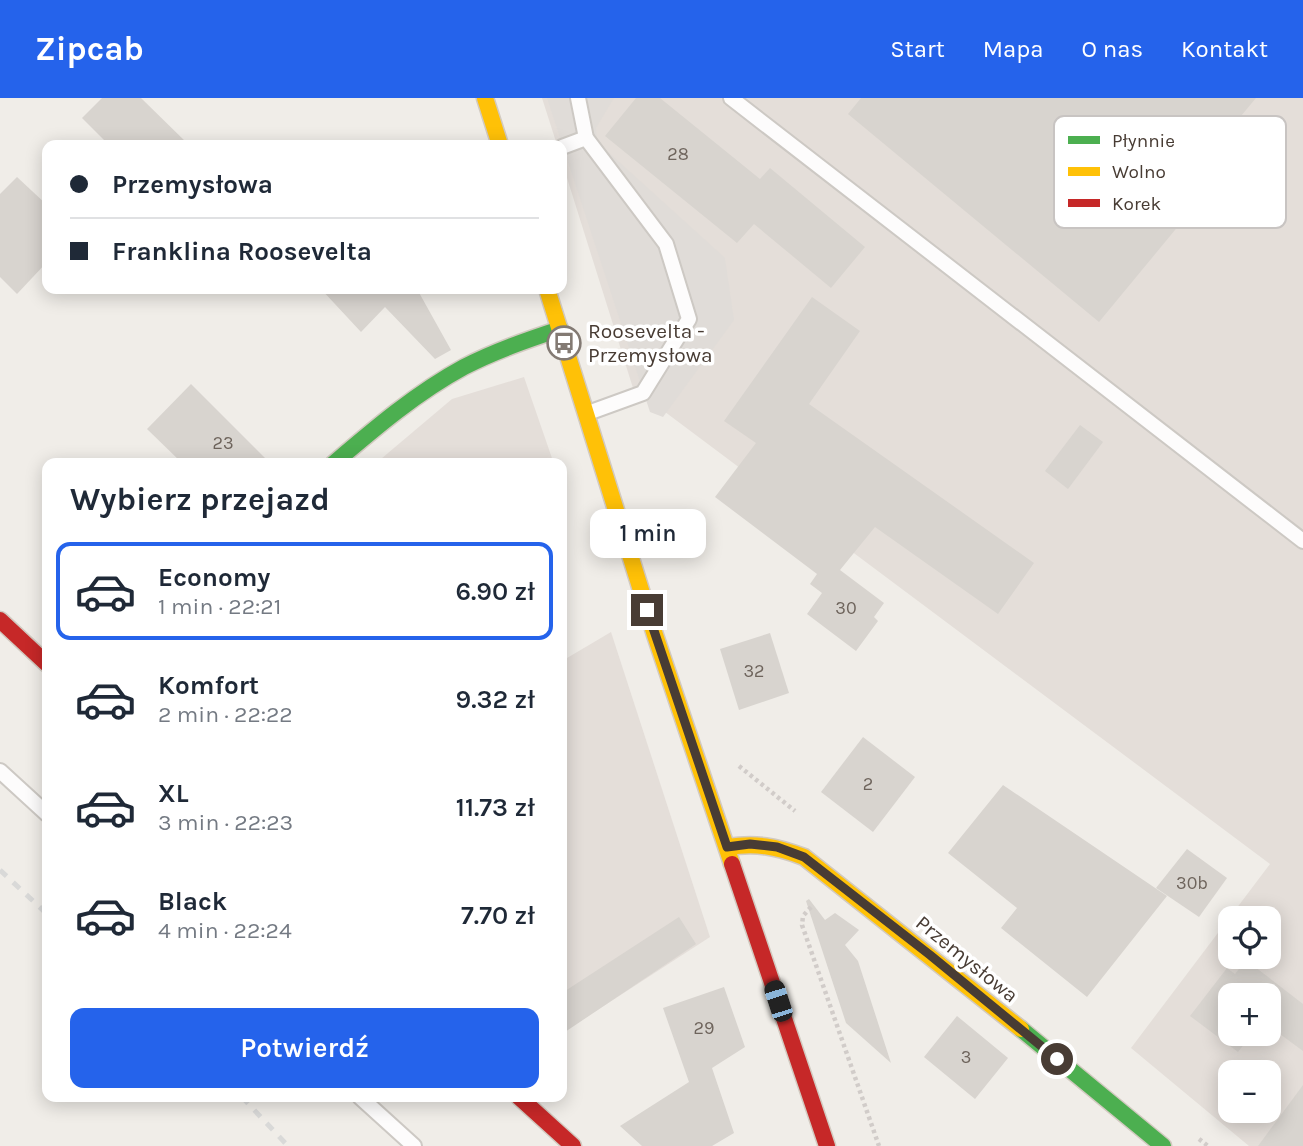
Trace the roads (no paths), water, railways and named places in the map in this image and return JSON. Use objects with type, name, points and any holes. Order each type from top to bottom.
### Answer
[{"type":"street","points":[[485,98],[498,140]]},
{"type":"street","points":[[548,294],[655,635],[827,1146]]},
{"type":"street","points":[[340,458],[399,409],[441,380],[484,358],[559,329]]},
{"type":"street","points":[[0,621],[42,659]]},
{"type":"street","name":"Przemysłowa","points":[[727,847],[750,844],[777,847],[804,857],[1163,1146]]},
{"type":"street","points":[[525,1102],[573,1146]]},
{"type":"lane","points":[[578,98],[586,138],[666,244],[690,319],[643,393],[587,414]]},
{"type":"lane","points":[[731,98],[1303,541]]},
{"type":"lane","points":[[567,145],[586,138]]},
{"type":"lane","points":[[0,771],[42,809]]},
{"type":"lane","points":[[366,1102],[414,1146]]},
{"type":"railway","points":[[0,870],[42,909]]},
{"type":"railway","points":[[247,1102],[288,1146]]},
{"type":"place","name":"Roosevelta - Przemysłowa","points":[[564,343]]}]
